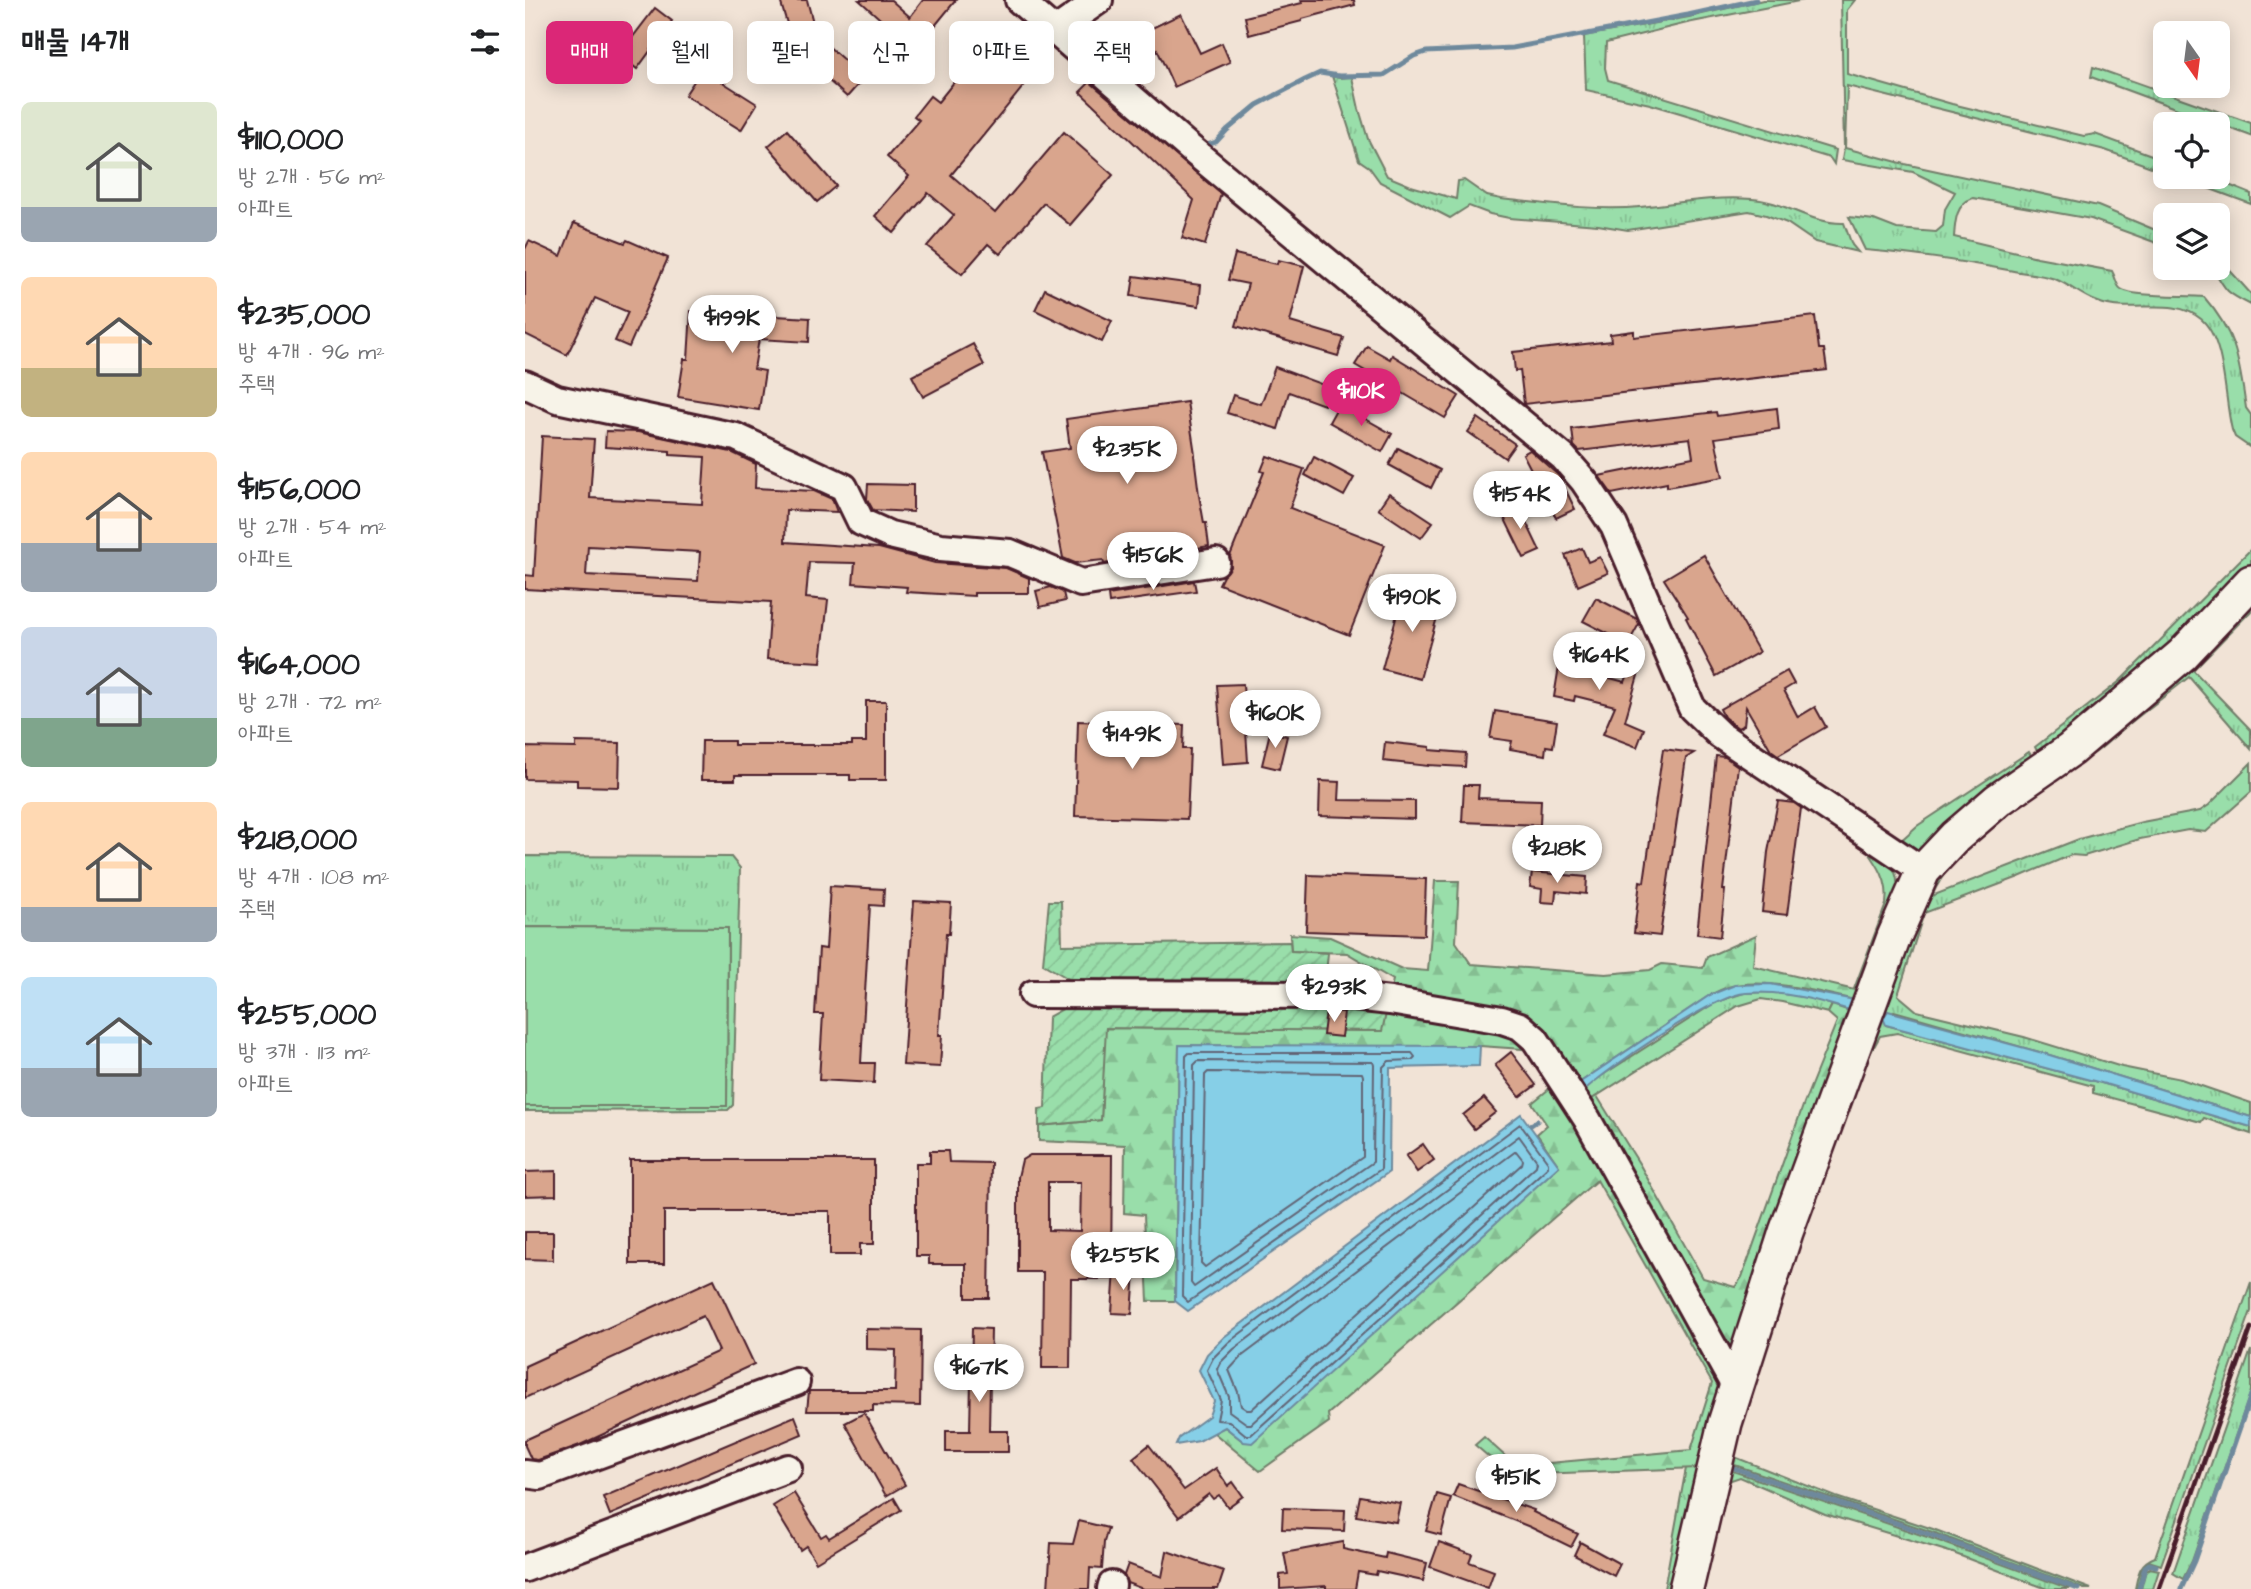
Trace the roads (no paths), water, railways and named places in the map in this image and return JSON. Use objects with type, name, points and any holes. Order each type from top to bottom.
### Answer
[{"type":"main road","points":[[1686,1589],[1725,1423],[1786,1232],[1894,937],[1923,871],[1955,837],[1998,800],[2070,750],[2182,654],[2251,582]]},
{"type":"street","points":[[1019,0],[1191,149],[1563,457],[1584,481],[1613,526],[1692,708],[1720,735],[1923,871]]},
{"type":"street","points":[[1055,31],[1099,0]]},
{"type":"street","points":[[525,384],[557,399],[736,437],[844,487],[861,522],[890,535],[941,547],[1010,553],[1081,583],[1216,562]]},
{"type":"street","points":[[1033,994],[1337,995],[1390,1001],[1502,1020],[1520,1026],[1535,1039],[1587,1119],[1736,1388]]},
{"type":"street","points":[[525,1474],[540,1476],[796,1382]]},
{"type":"street","points":[[525,1568],[788,1468]]},
{"type":"water","points":[[1770,984],[1860,1001],[1856,1012],[1788,995],[1746,993],[1730,997],[1660,1035],[1579,1095],[1573,1087],[1710,995],[1735,985]]},
{"type":"water","points":[[1888,1011],[2043,1053],[2251,1117],[2251,1127],[2105,1084],[1886,1025],[1883,1018]]},
{"type":"water","points":[[1179,1045],[1480,1046],[1479,1066],[1390,1068],[1389,1172],[1188,1311],[1175,1301]]},
{"type":"water","points":[[1521,1114],[1559,1166],[1252,1443],[1244,1442],[1225,1427],[1199,1441],[1176,1445],[1179,1438],[1209,1416],[1214,1401],[1199,1370],[1207,1354],[1224,1337]]},
{"type":"waterway","points":[[1207,145],[1216,142],[1257,105],[1320,73],[1339,76],[1384,75],[1414,56],[1426,52],[1512,48],[1756,0]]},
{"type":"waterway","points":[[1531,1125],[1537,1121]]},
{"type":"waterway","points":[[2181,1589],[2194,1561],[2251,1395]]},
{"type":"waterway","points":[[1728,1466],[1940,1538],[2078,1589]]},
{"type":"waterway","points":[[2139,1589],[2145,1567],[2149,1564],[2156,1566]]},
{"type":"railway","points":[[2159,1589],[2251,1328]]}]
